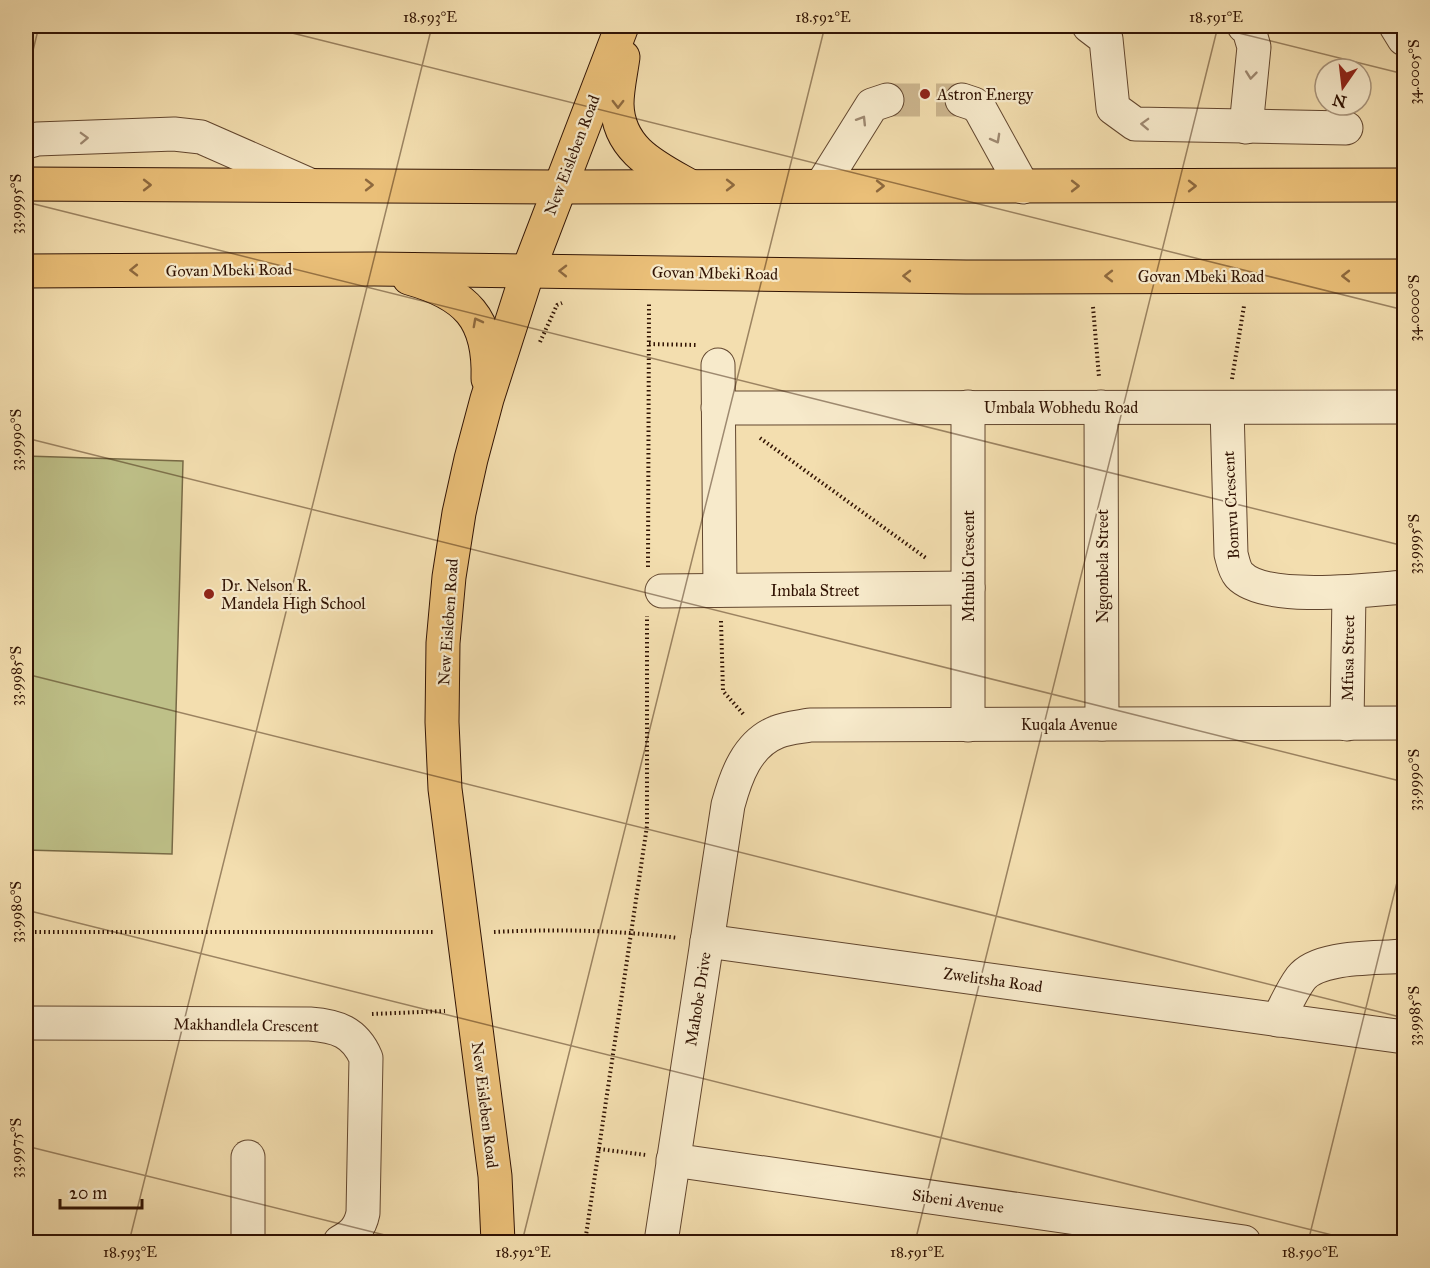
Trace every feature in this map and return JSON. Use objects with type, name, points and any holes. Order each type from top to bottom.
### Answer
[{"type":"main road","name":"New Eisleben Road","points":[[498,1242],[495,1176],[445,789],[442,722],[443,643],[449,577],[459,513],[487,399],[528,271],[621,26]]},
{"type":"main road","points":[[628,26],[617,103],[624,136],[650,164],[688,185]]},
{"type":"main road","points":[[26,184],[559,187],[1404,185]]},
{"type":"main road","points":[[374,269],[433,285],[448,292],[470,310],[486,343],[487,399]]},
{"type":"main road","name":"Govan Mbeki Road","points":[[26,271],[374,269],[966,277],[1404,276]]},
{"type":"street","points":[[1089,26],[1106,39],[1113,108],[1135,124],[1346,128]]},
{"type":"street","points":[[1244,26],[1249,30],[1254,47],[1246,127]]},
{"type":"street","points":[[1396,26],[1404,39]]},
{"type":"street","points":[[822,185],[872,105],[887,100]]},
{"type":"street","points":[[962,100],[980,109],[1023,187]]},
{"type":"street","points":[[26,142],[36,139],[163,135],[201,137],[310,185]]},
{"type":"street","points":[[718,365],[720,590]]},
{"type":"street","name":"Mthubi Crescent","points":[[968,407],[968,725]]},
{"type":"street","name":"Ngqonbela Street","points":[[1101,407],[1102,724]]},
{"type":"street","name":"Umbala Wobhedu Road","points":[[718,408],[1404,407]]},
{"type":"street","name":"Bomvu Crescent","points":[[1227,408],[1231,554],[1238,574],[1258,587],[1276,591],[1349,592],[1404,586]]},
{"type":"street","name":"Imbala Street","points":[[652,592],[968,588]]},
{"type":"street","name":"Mfusa Street","points":[[1347,724],[1349,592]]},
{"type":"street","name":"Kuqala Avenue","points":[[755,748],[778,731],[810,726],[1404,723]]},
{"type":"street","name":"Mahobe Drive","points":[[661,1242],[661,1158],[707,941],[728,805],[736,778],[755,748]]},
{"type":"street","name":"Zwelitsha Road","points":[[707,941],[1404,1037]]},
{"type":"street","points":[[1278,1020],[1301,978],[1311,969],[1330,962],[1404,957]]},
{"type":"street","name":"Makhandlela Crescent","points":[[26,1023],[310,1024],[324,1025],[344,1032]]},
{"type":"street","points":[[340,1242],[356,1232],[363,1213],[366,1058],[354,1038],[344,1032]]},
{"type":"street","points":[[248,1157],[248,1242]]},
{"type":"street","name":"Sibeni Avenue","points":[[661,1158],[1244,1242]]},
{"type":"path","points":[[1227,408],[1249,276]]},
{"type":"path","points":[[1091,277],[1101,407]]},
{"type":"path","points":[[585,1242],[647,826],[652,592],[649,304]]},
{"type":"path","points":[[538,347],[557,305]]},
{"type":"path","points":[[649,344],[699,345],[718,365]]},
{"type":"path","points":[[756,435],[930,561]]},
{"type":"path","points":[[720,590],[723,691],[755,748]]},
{"type":"path","points":[[492,932],[545,929],[631,932],[707,941]]},
{"type":"path","points":[[26,932],[437,932]]},
{"type":"path","points":[[344,1032],[363,1016],[378,1012],[473,1012]]},
{"type":"path","points":[[599,1149],[661,1158]]},
{"type":"green space","points":[[26,456],[183,461],[172,854],[26,850]]},
{"type":"tunnel","points":[[887,100],[962,100]]},
{"type":"place","name":"Astron Energy","points":[[925,94]]},
{"type":"place","name":"Dr. Nelson R. Mandela High School","points":[[209,594]]}]
